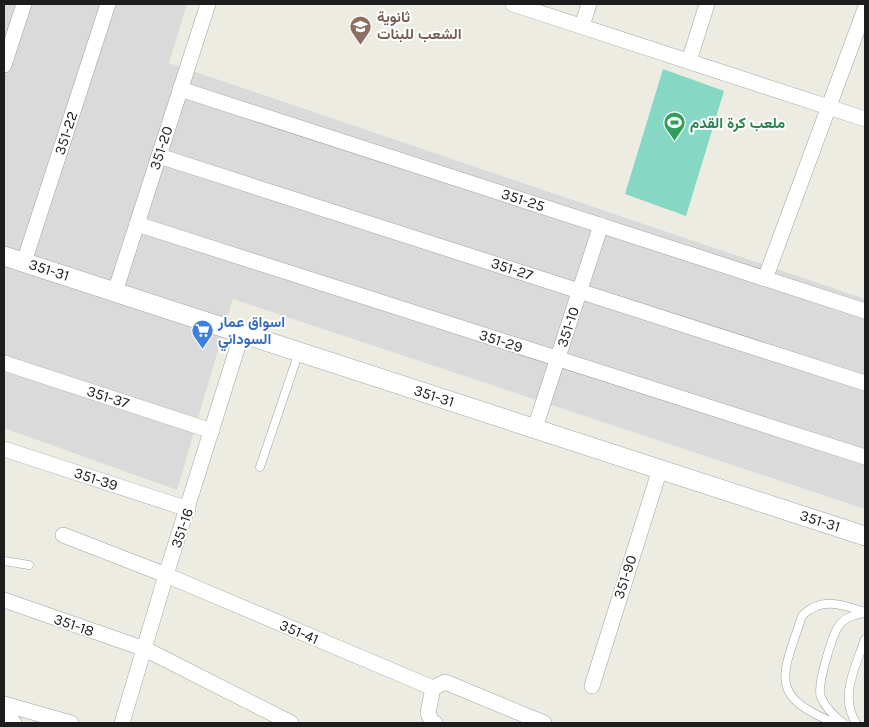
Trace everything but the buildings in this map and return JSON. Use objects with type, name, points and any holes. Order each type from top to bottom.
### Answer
[{"type":"street","points":[[4,64],[24,4]]},
{"type":"street","name":"351-22","points":[[24,262],[108,4]]},
{"type":"street","name":"351-20","points":[[115,292],[208,4]]},
{"type":"street","points":[[513,4],[865,119]]},
{"type":"street","points":[[582,26],[589,4]]},
{"type":"street","points":[[689,61],[707,4]]},
{"type":"street","points":[[765,279],[865,9]]},
{"type":"street","name":"351-25","points":[[180,89],[865,311]]},
{"type":"street","name":"351-27","points":[[159,156],[865,383]]},
{"type":"street","name":"351-29","points":[[137,224],[557,360],[865,457]]},
{"type":"street","name":"351-10","points":[[535,428],[601,225]]},
{"type":"street","name":"351-31","points":[[4,256],[865,536]]},
{"type":"street","name":"351-16","points":[[122,723],[242,333]]},
{"type":"street","name":"351-37","points":[[4,363],[212,431]]},
{"type":"street","name":"351-39","points":[[4,449],[188,509]]},
{"type":"street","name":"351-90","points":[[592,686],[660,469]]},
{"type":"street","name":"351-41","points":[[64,535],[166,575],[433,688]]},
{"type":"street","name":"351-18","points":[[4,600],[145,649],[291,723]]},
{"type":"street","points":[[435,723],[432,722],[428,713],[433,688],[445,682],[544,723]]},
{"type":"street","points":[[4,704],[71,723]]},
{"type":"street","points":[[4,710],[14,723]]},
{"type":"lane","points":[[260,467],[299,352]]},
{"type":"lane","points":[[4,561],[29,565]]},
{"type":"lane","points":[[835,723],[815,715],[795,699],[785,686],[784,672],[802,616],[808,611],[822,604],[832,603],[865,613]]},
{"type":"lane","points":[[843,723],[828,709],[821,697],[820,682],[838,627],[852,616],[865,613]]},
{"type":"lane","points":[[856,723],[850,713],[847,698],[865,639]]},
{"type":"shaded area","points":[[4,4],[187,4],[169,63],[865,299],[865,509],[233,299],[177,490],[4,428]]},
{"type":"shaded area","name":"ملعب كرة القدم","points":[[663,69],[724,91],[686,216],[625,194]]},
{"type":"place","name":"ثانوية الشعب للبنات","points":[[361,45]]},
{"type":"place","name":"ملعب كرة القدم","points":[[674,142]]},
{"type":"place","name":"اسواق عمار السوداني","points":[[202,350]]}]
